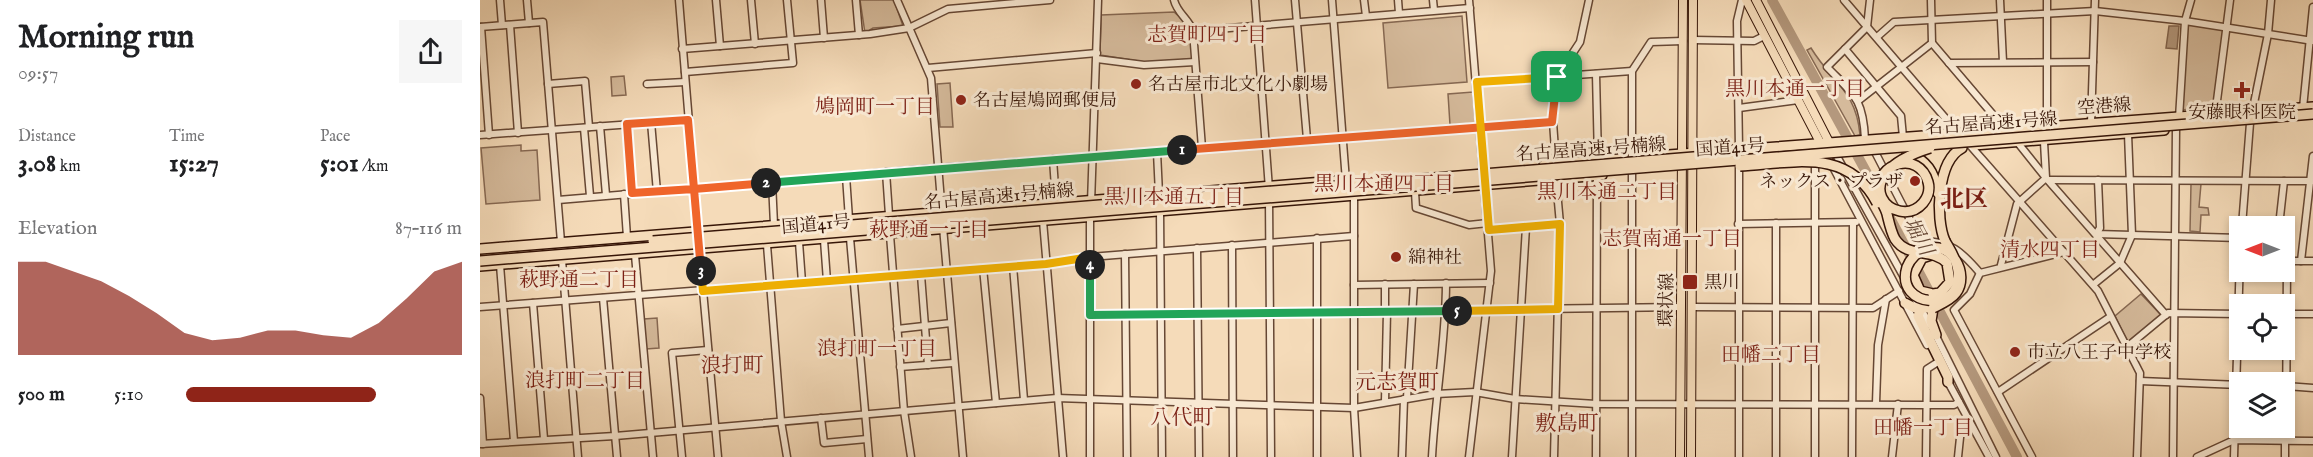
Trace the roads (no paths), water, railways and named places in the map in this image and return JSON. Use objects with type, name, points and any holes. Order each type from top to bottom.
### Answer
[{"type":"highway","name":"空港線","points":[[1863,139],[2310,108]]},
{"type":"highway","name":"名古屋高速1号線","points":[[1772,151],[2310,108]]},
{"type":"highway","name":"空港線","points":[[1873,152],[2018,144],[2313,116]]},
{"type":"highway","name":"名古屋高速1号線","points":[[1669,163],[2313,116]]},
{"type":"highway","points":[[1948,382],[1948,376],[1918,316],[1952,287],[1955,274],[1953,264],[1937,253],[1927,255],[1922,258],[1913,275],[1920,291],[1928,294],[1940,293],[1950,282],[1950,269],[1939,257],[1933,255],[1926,254],[1912,252],[1905,250],[1896,240],[1878,189],[1883,175],[1887,170],[1890,167],[1894,164],[1908,163],[1922,170],[1929,184],[1928,195],[1919,207],[1905,211],[1892,208],[1881,196],[1880,184],[1883,176],[1887,171],[1888,169],[1890,167],[1892,165],[1908,156],[1957,141],[2090,125]]},
{"type":"highway","points":[[1940,201],[1944,166],[1951,156],[1962,148],[2076,133]]},
{"type":"highway","name":"国道41号","points":[[480,266],[767,245],[1043,220],[1556,180],[1597,176],[1632,163],[1688,152],[1863,139]]},
{"type":"highway","name":"名古屋高速1号楠線","points":[[480,261],[1669,163],[1772,151]]},
{"type":"highway","name":"国道41号","points":[[480,249],[1598,160],[1688,167],[1873,152]]},
{"type":"highway","points":[[1669,163],[1907,152],[1922,160],[1931,169],[1940,201],[1943,236],[1953,257],[1957,264],[1959,272],[1955,290],[1944,299],[1925,301],[1909,290],[1905,276],[1913,257],[1925,249],[1947,250],[1952,255],[1957,261],[1961,272],[1960,284],[1951,298],[1927,307],[1905,303]]},
{"type":"highway","points":[[1669,163],[1682,168],[1810,162],[1838,165],[1849,170],[1867,186],[1887,219]]},
{"type":"highway","name":"名古屋高速1号楠線","points":[[480,255],[1669,163]]},
{"type":"highway","points":[[1915,298],[1927,307],[1936,335]]},
{"type":"main road","name":"環状線","points":[[1683,0],[1688,152]]},
{"type":"main road","name":"環状線","points":[[1691,457],[1692,308],[1688,152],[1693,0]]},
{"type":"main road","points":[[1744,0],[1798,100],[1825,142]]},
{"type":"main road","points":[[1756,0],[1831,154]]},
{"type":"main road","name":"環状線","points":[[1680,457],[1681,307],[1688,167]]},
{"type":"street","points":[[500,0],[502,25]]},
{"type":"street","points":[[526,0],[529,23]]},
{"type":"street","points":[[679,0],[713,426],[718,457]]},
{"type":"street","points":[[716,0],[720,46]]},
{"type":"street","points":[[751,0],[755,44]]},
{"type":"street","points":[[685,72],[793,63],[787,0]]},
{"type":"street","points":[[821,0],[824,38]]},
{"type":"street","points":[[856,0],[859,35]]},
{"type":"street","points":[[897,0],[931,78],[953,363],[963,457]]},
{"type":"street","points":[[682,49],[859,35],[909,28],[948,9],[1050,0]]},
{"type":"street","points":[[1090,457],[1089,218],[1094,156],[1098,0]]},
{"type":"street","points":[[1174,0],[1180,13],[1188,18],[1193,31],[1202,148]]},
{"type":"street","points":[[1256,0],[1269,186],[1271,457]]},
{"type":"street","points":[[1295,0],[1307,139]]},
{"type":"street","points":[[1332,0],[1346,181]]},
{"type":"street","points":[[1364,0],[1366,16]]},
{"type":"street","points":[[1398,0],[1399,13]]},
{"type":"street","points":[[1433,0],[1434,10]]},
{"type":"street","points":[[1469,0],[1485,170],[1490,283],[1475,392],[1469,457]]},
{"type":"street","points":[[1556,164],[1552,122],[1557,77],[1580,42],[1589,0]]},
{"type":"street","points":[[1739,149],[1737,21],[1744,0]]},
{"type":"street","points":[[1844,0],[1959,134],[2094,284],[2140,373],[2137,457]]},
{"type":"street","points":[[1863,139],[1862,110],[1854,93],[1827,67],[1867,27],[1870,0]]},
{"type":"street","points":[[1930,0],[1932,43],[2006,130]]},
{"type":"street","points":[[2000,0],[2003,62]]},
{"type":"street","points":[[2047,0],[2045,14],[2047,127]]},
{"type":"street","points":[[2090,125],[2095,0]]},
{"type":"street","points":[[2180,117],[2185,21],[2191,0]]},
{"type":"street","points":[[2215,116],[2230,0]]},
{"type":"street","points":[[2243,216],[2250,123],[2268,34],[2271,0]]},
{"type":"street","points":[[2310,108],[2313,7]]},
{"type":"street","points":[[1193,31],[1470,8]]},
{"type":"street","points":[[1877,37],[1894,22],[2095,11],[2185,21],[2311,41]]},
{"type":"street","points":[[489,135],[480,27],[543,22],[561,242]]},
{"type":"street","points":[[510,25],[518,133]]},
{"type":"street","points":[[1693,40],[1754,41],[1764,36]]},
{"type":"street","points":[[1632,457],[1632,71],[1651,42],[1683,40]]},
{"type":"street","points":[[1858,101],[1932,43]]},
{"type":"street","points":[[1845,49],[1901,116],[1903,137]]},
{"type":"street","points":[[928,68],[1097,56],[1144,65],[1195,62]]},
{"type":"street","points":[[1949,63],[2093,62]]},
{"type":"street","points":[[1477,82],[1632,71]]},
{"type":"street","points":[[1596,74],[1598,160]]},
{"type":"street","points":[[548,84],[585,81],[590,196]]},
{"type":"street","points":[[647,84],[685,81]]},
{"type":"street","points":[[1739,108],[1798,100]]},
{"type":"street","points":[[480,135],[688,120]]},
{"type":"street","points":[[651,122],[657,192]]},
{"type":"street","points":[[558,200],[1343,136],[1552,122]]},
{"type":"street","points":[[627,124],[632,193]]},
{"type":"street","points":[[600,126],[606,195]]},
{"type":"street","points":[[2173,457],[2176,129]]},
{"type":"street","points":[[2094,284],[2120,263],[2132,235],[2128,134]]},
{"type":"street","points":[[2044,141],[2048,179]]},
{"type":"street","points":[[2018,144],[2166,315]]},
{"type":"street","points":[[1157,152],[1159,194]]},
{"type":"street","points":[[1873,152],[1921,241],[1946,243],[1958,249],[1980,273]]},
{"type":"street","points":[[1831,154],[1905,303],[1989,457]]},
{"type":"street","points":[[1831,154],[1915,298]]},
{"type":"street","points":[[1815,156],[1815,457]]},
{"type":"street","points":[[2301,261],[2312,181],[2313,156]]},
{"type":"street","points":[[1053,159],[1056,202]]},
{"type":"street","points":[[1739,164],[1739,457]]},
{"type":"street","points":[[886,172],[889,216]]},
{"type":"street","points":[[846,176],[849,219]]},
{"type":"street","points":[[1596,457],[1597,176]]},
{"type":"street","points":[[2001,265],[2019,200],[2048,179],[2312,181]]},
{"type":"street","points":[[1554,457],[1560,224],[1556,180]]},
{"type":"street","points":[[2096,234],[2100,228],[2098,180]]},
{"type":"street","points":[[2281,216],[2284,181]]},
{"type":"street","points":[[772,182],[774,225]]},
{"type":"street","points":[[1415,192],[1416,208],[1469,225],[1526,227],[1560,224]]},
{"type":"street","points":[[624,194],[627,237]]},
{"type":"street","points":[[1354,197],[1354,408],[1357,457]]},
{"type":"street","points":[[1160,211],[1162,457]]},
{"type":"street","points":[[1738,224],[1854,223],[1862,219]]},
{"type":"street","points":[[1043,220],[1064,457]]},
{"type":"street","points":[[1852,457],[1854,223]]},
{"type":"street","points":[[1776,224],[1776,457]]},
{"type":"street","points":[[1512,457],[1526,227]]},
{"type":"street","points":[[2096,234],[2229,238]]},
{"type":"street","points":[[890,235],[904,411],[911,457]]},
{"type":"street","points":[[480,307],[1046,264],[1090,257],[1354,236]]},
{"type":"street","points":[[850,238],[869,457]]},
{"type":"street","points":[[1317,238],[1317,457]]},
{"type":"street","points":[[824,240],[827,281]]},
{"type":"street","points":[[799,242],[802,282]]},
{"type":"street","points":[[767,245],[781,421],[787,457]]},
{"type":"street","points":[[1232,245],[1233,457]]},
{"type":"street","points":[[1197,248],[1198,457]]},
{"type":"street","points":[[2032,457],[1954,310],[1970,294],[1980,273],[2001,265],[2064,252]]},
{"type":"street","points":[[1125,254],[1127,457]]},
{"type":"street","points":[[635,255],[653,457]]},
{"type":"street","points":[[562,260],[578,457]]},
{"type":"street","points":[[2295,261],[2313,261]]},
{"type":"street","points":[[500,265],[514,441]]},
{"type":"street","points":[[1013,266],[1024,400]]},
{"type":"street","points":[[983,268],[996,403]]},
{"type":"street","points":[[921,274],[928,365]]},
{"type":"street","points":[[1432,457],[1436,394],[1446,311],[1446,283]]},
{"type":"street","points":[[1354,285],[1490,283]]},
{"type":"street","points":[[1385,284],[1385,402]]},
{"type":"street","points":[[1402,457],[1414,284]]},
{"type":"street","points":[[1692,308],[1873,308],[1899,291]]},
{"type":"street","points":[[603,298],[617,457]]},
{"type":"street","points":[[1876,403],[1878,345],[1886,299]]},
{"type":"street","points":[[533,303],[544,439]]},
{"type":"street","points":[[1090,315],[1681,307]]},
{"type":"street","points":[[2127,347],[2166,315],[2176,312],[2229,314]]},
{"type":"street","points":[[2295,314],[2313,314]]},
{"type":"street","points":[[1998,392],[2110,317]]},
{"type":"street","points":[[897,329],[951,323]]},
{"type":"street","points":[[1936,335],[1996,457]]},
{"type":"street","points":[[682,457],[672,353],[708,350]]},
{"type":"street","points":[[1926,457],[1927,369],[1938,362]]},
{"type":"street","points":[[900,367],[953,363]]},
{"type":"street","points":[[2140,381],[2229,385]]},
{"type":"street","points":[[2295,387],[2313,388]]},
{"type":"street","points":[[480,398],[482,444],[615,436],[1057,398],[1354,408],[1436,394],[1475,392],[1515,399],[1596,404],[1692,402],[1954,405],[1959,402]]},
{"type":"street","points":[[1892,457],[1898,404]]},
{"type":"street","points":[[821,418],[824,443],[867,439]]},
{"type":"street","points":[[1958,457],[1960,428],[1970,423]]},
{"type":"street","points":[[2234,440],[2234,457]]},
{"type":"street","points":[[2197,457],[2234,440],[2313,441]]},
{"type":"street","points":[[2285,457],[2286,440]]},
{"type":"waterway","name":"堀川","points":[[1772,0],[1880,197]]},
{"type":"waterway","name":"堀川","points":[[1888,214],[2017,457]]},
{"type":"place","name":"名古屋市北文化小劇場","points":[[1136,84]]},
{"type":"place","name":"安藤眼科医院","points":[[2242,90]]},
{"type":"place","name":"名古屋鳩岡郵便局","points":[[961,100]]},
{"type":"place","name":"ネックス・プラザ","points":[[1915,181]]},
{"type":"place","name":"綿神社","points":[[1396,257]]},
{"type":"place","name":"黒川","points":[[1690,282]]},
{"type":"place","name":"市立八王子中学校","points":[[2015,352]]},
{"type":"district","name":"志賀町四丁目","points":[[1207,34]]},
{"type":"district","name":"黒川本通一丁目","points":[[1795,88]]},
{"type":"district","name":"鳩岡町一丁目","points":[[875,106]]},
{"type":"district","name":"黒川本通四丁目","points":[[1384,183]]},
{"type":"district","name":"黒川本通二丁目","points":[[1607,191]]},
{"type":"district","name":"黒川本通五丁目","points":[[1174,196]]},
{"type":"district","name":"北区","points":[[1964,199]]},
{"type":"district","name":"萩野通一丁目","points":[[929,229]]},
{"type":"district","name":"志賀南通一丁目","points":[[1672,238]]},
{"type":"district","name":"清水四丁目","points":[[2050,249]]},
{"type":"district","name":"萩野通二丁目","points":[[579,279]]},
{"type":"district","name":"浪打町一丁目","points":[[877,348]]},
{"type":"district","name":"田幡二丁目","points":[[1771,354]]},
{"type":"district","name":"浪打町","points":[[732,365]]},
{"type":"district","name":"浪打町二丁目","points":[[585,380]]},
{"type":"district","name":"元志賀町","points":[[1397,382]]},
{"type":"district","name":"八代町","points":[[1182,417]]},
{"type":"district","name":"敷島町","points":[[1567,423]]},
{"type":"district","name":"田幡一丁目","points":[[1923,427]]}]
